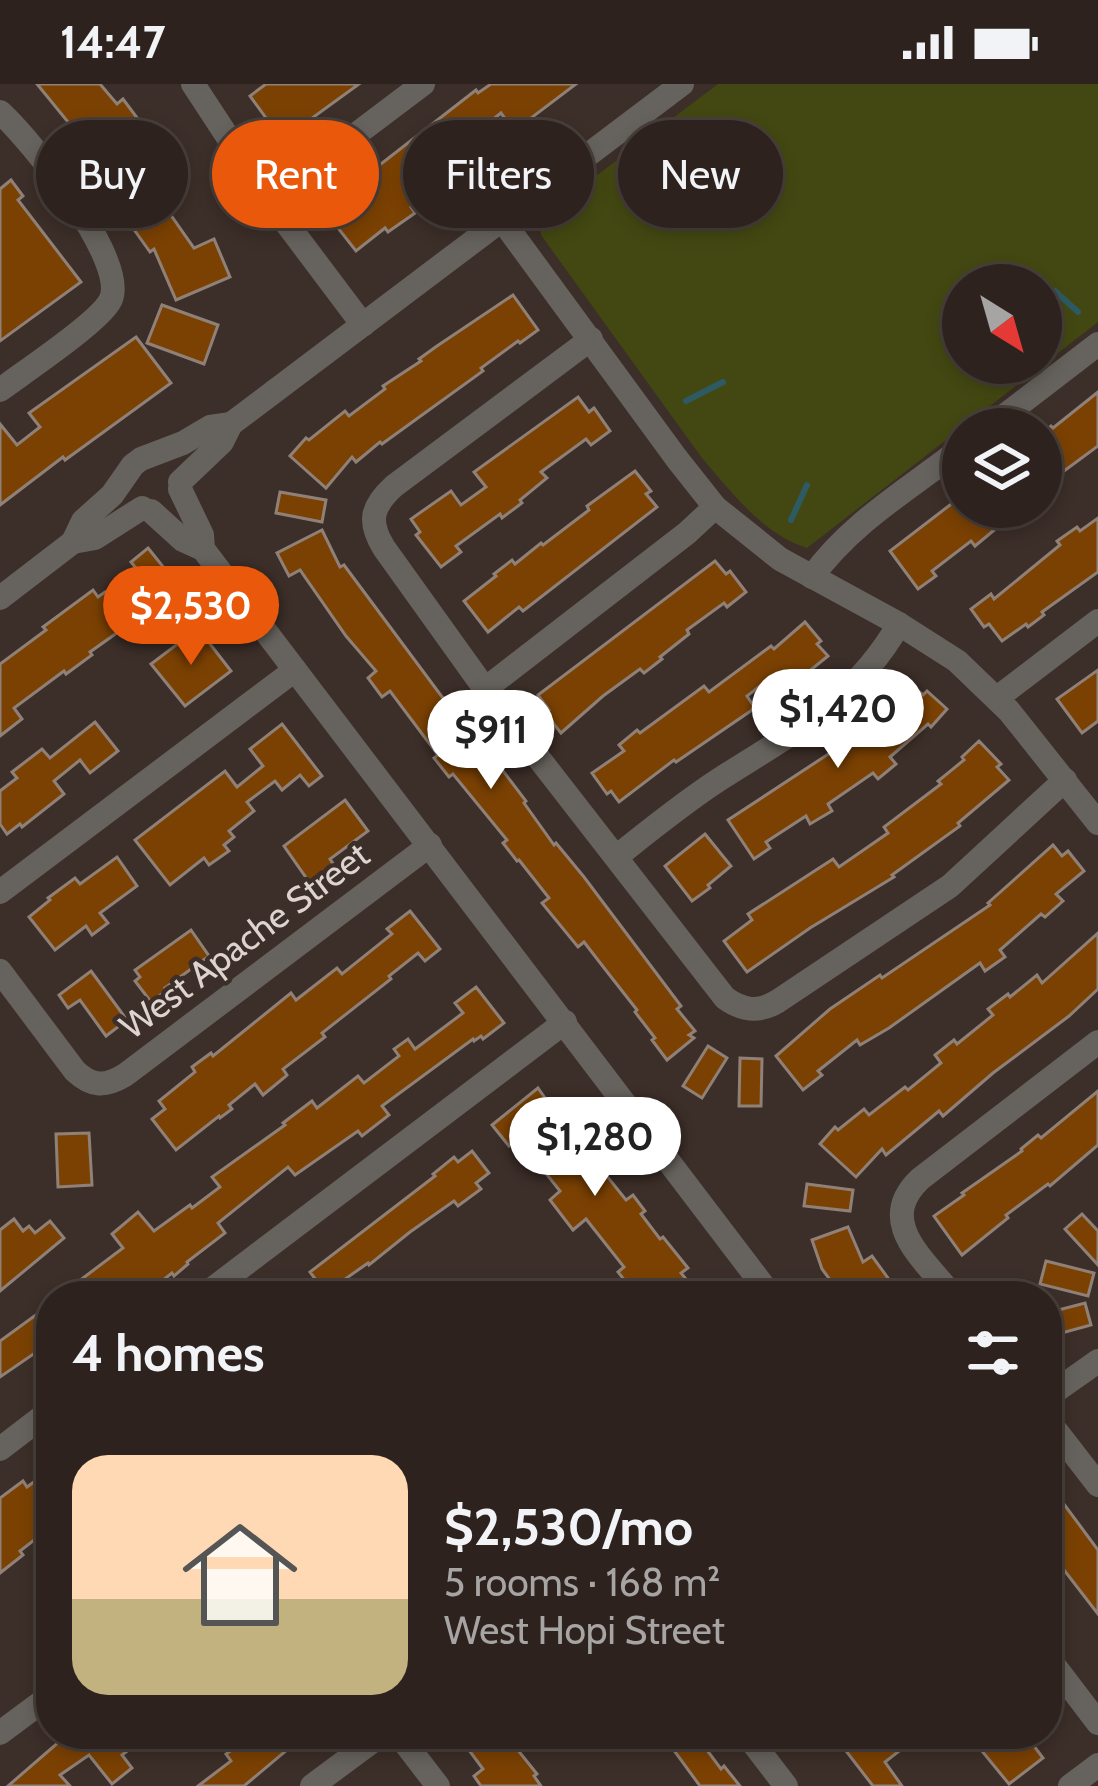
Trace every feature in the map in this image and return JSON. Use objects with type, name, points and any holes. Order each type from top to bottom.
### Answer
[{"type":"street","points":[[194,84],[217,120]]},
{"type":"street","points":[[375,120],[423,84]]},
{"type":"street","points":[[594,150],[682,84]]},
{"type":"street","points":[[0,112],[44,159],[71,199],[111,270],[114,292],[96,317],[0,390]]},
{"type":"street","points":[[290,228],[363,325]]},
{"type":"street","points":[[0,598],[73,542],[95,538],[146,510],[166,507],[210,427],[231,424],[491,228]]},
{"type":"street","points":[[508,228],[716,507],[762,546],[957,661],[997,698],[1098,824]]},
{"type":"street","points":[[591,339],[394,486],[371,515],[373,527],[485,688],[716,989],[745,1009],[769,1006],[966,872],[1065,780]]},
{"type":"street","points":[[1014,408],[1098,344]]},
{"type":"street","points":[[73,542],[83,521],[112,495],[133,465],[150,457],[188,463]]},
{"type":"street","points":[[188,463],[203,549]]},
{"type":"street","points":[[812,577],[861,525],[942,463]]},
{"type":"street","points":[[128,473],[128,494],[189,544],[203,549],[760,1281]]},
{"type":"street","points":[[485,688],[716,507]]},
{"type":"street","points":[[997,698],[1098,621]]},
{"type":"street","points":[[616,857],[684,804],[827,710],[873,665],[899,624]]},
{"type":"street","points":[[0,892],[295,670]]},
{"type":"street","name":"West Apache Street","points":[[0,971],[76,1071],[89,1083],[106,1084],[125,1075],[430,845]]},
{"type":"street","points":[[223,1281],[566,1022]]},
{"type":"street","points":[[942,1281],[905,1232],[900,1209],[904,1198],[920,1179],[1098,1042]]},
{"type":"street","points":[[1062,1386],[1098,1361]]},
{"type":"street","points":[[0,1449],[36,1422]]},
{"type":"street","points":[[1062,1438],[1098,1485]]},
{"type":"street","points":[[1062,1676],[1098,1723]]},
{"type":"street","points":[[0,1733],[36,1706]]},
{"type":"street","points":[[312,1786],[362,1749]]},
{"type":"street","points":[[410,1749],[438,1786]]},
{"type":"street","points":[[758,1749],[786,1786]]},
{"type":"street","points":[[1070,1786],[1098,1765]]},
{"type":"green space","points":[[718,84],[1098,84],[1098,322],[1062,350],[1062,264],[942,264],[942,384],[1018,384],[987,408],[942,408],[942,443],[807,548],[763,523],[702,458],[540,228],[594,228],[594,177],[618,159],[618,228],[783,228],[783,120],[670,120]]},
{"type":"building","points":[[37,84],[100,84],[117,104],[123,99],[139,120],[66,120]]},
{"type":"building","points":[[266,84],[359,84],[310,120],[267,120],[250,96]]},
{"type":"building","points":[[491,84],[576,84],[529,120],[506,120],[501,113],[492,120],[437,120],[476,90]]},
{"type":"building","points":[[403,147],[403,221],[388,232],[385,228],[356,251],[338,228],[379,228],[379,165]]},
{"type":"building","points":[[11,180],[36,228],[81,282],[0,341],[0,189]]},
{"type":"building","points":[[133,228],[180,228],[194,248],[214,239],[230,277],[176,300],[154,249],[150,252]]},
{"type":"building","points":[[513,295],[538,330],[356,462],[352,457],[326,488],[290,456],[306,438],[345,411],[349,416],[419,359]]},
{"type":"building","points":[[162,305],[218,325],[204,364],[147,343]]},
{"type":"building","points":[[136,337],[171,383],[0,505],[0,424],[17,445],[40,427],[29,413]]},
{"type":"building","points":[[1098,392],[1098,446],[1062,473],[1062,421]]},
{"type":"building","points":[[578,397],[589,412],[594,408],[610,431],[591,445],[586,439],[541,472],[547,478],[522,503],[456,546],[461,552],[441,567],[416,535],[420,532],[411,519],[451,491],[461,505],[486,487],[474,472]]},
{"type":"building","points":[[635,471],[657,507],[523,611],[519,607],[488,632],[464,601]]},
{"type":"building","points":[[280,492],[326,500],[322,522],[276,513]]},
{"type":"building","points":[[942,511],[942,528],[997,528],[932,571],[936,576],[918,589],[890,551]]},
{"type":"building","points":[[1098,518],[1098,572],[1028,627],[1002,641],[989,624],[984,627],[971,609],[991,594],[994,599],[1060,545],[1057,541]]},
{"type":"building","points":[[322,530],[340,567],[344,565],[681,1006],[677,1009],[695,1031],[689,1035],[694,1038],[667,1060],[637,1010],[584,942],[578,947],[542,903],[549,898],[503,843],[507,840],[434,758],[438,755],[390,691],[382,697],[368,678],[376,671],[300,570],[289,576],[277,553]]},
{"type":"building","points":[[148,548],[181,589],[151,613],[142,603],[116,622],[121,630],[92,655],[14,708],[22,719],[0,736],[0,664],[93,590],[98,597],[105,592],[110,599],[141,574],[131,562]]},
{"type":"building","points":[[715,561],[746,592],[687,630],[689,634],[662,659],[603,696],[561,733],[538,695]]},
{"type":"building","points":[[805,622],[828,656],[781,694],[769,679],[747,696],[755,708],[619,802],[611,791],[607,794],[592,773],[624,751],[619,745],[704,686],[709,692]]},
{"type":"building","points":[[196,630],[231,671],[185,706],[151,664]]},
{"type":"building","points":[[1098,670],[1098,721],[1082,733],[1057,699]]},
{"type":"building","points":[[909,683],[947,709],[890,757],[896,764],[878,779],[873,773],[828,804],[832,811],[810,824],[806,816],[766,842],[770,848],[754,859],[728,820],[837,752],[874,722]]},
{"type":"building","points":[[95,722],[118,751],[90,773],[80,760],[54,781],[64,794],[7,834],[0,824],[0,791],[17,778],[12,772],[42,749],[50,758]]},
{"type":"building","points":[[282,724],[322,776],[309,786],[300,775],[282,790],[275,781],[247,802],[254,811],[229,831],[234,837],[224,845],[229,851],[209,865],[204,858],[170,885],[135,840],[225,771],[237,787],[263,766],[250,749]]},
{"type":"building","points":[[979,741],[1009,780],[894,877],[747,972],[724,941],[752,920],[748,914],[833,859],[839,867],[888,833],[884,827],[941,784],[938,781]]},
{"type":"building","points":[[345,800],[368,831],[330,859],[336,868],[312,886],[284,846]]},
{"type":"building","points":[[705,834],[731,866],[692,901],[665,866]]},
{"type":"building","points":[[1053,845],[1062,856],[1068,851],[1084,871],[1056,894],[1063,901],[1000,950],[1005,957],[985,971],[980,963],[889,1028],[860,1045],[857,1040],[818,1071],[822,1075],[803,1090],[776,1056],[830,1009],[990,905]]},
{"type":"building","points":[[117,857],[137,886],[100,913],[108,923],[92,935],[86,926],[55,950],[29,917],[75,878],[80,884]]},
{"type":"building","points":[[410,911],[440,949],[425,961],[418,953],[322,1033],[325,1037],[283,1069],[287,1075],[263,1095],[255,1084],[229,1105],[232,1109],[176,1150],[152,1119],[165,1109],[159,1101],[195,1072],[192,1067],[213,1056],[291,993],[296,1000],[337,968],[342,974],[392,934],[387,929]]},
{"type":"building","points":[[191,930],[209,956],[151,1002],[135,981],[140,977],[135,970]]},
{"type":"building","points":[[1098,933],[1098,989],[943,1116],[939,1111],[886,1155],[882,1149],[856,1177],[820,1144],[835,1127],[838,1130],[864,1109],[869,1115],[905,1087],[908,1090],[941,1063],[935,1055],[993,1015],[988,1009],[1037,975],[1042,983]]},
{"type":"building","points":[[91,971],[127,1020],[106,1036],[80,1000],[68,1008],[59,995]]},
{"type":"building","points":[[476,987],[504,1023],[483,1039],[473,1039],[382,1106],[389,1115],[362,1136],[358,1131],[295,1175],[288,1167],[218,1223],[225,1233],[174,1276],[162,1281],[79,1281],[123,1248],[112,1234],[138,1212],[154,1231],[190,1205],[192,1208],[220,1187],[212,1177],[312,1101],[317,1108],[358,1076],[364,1083],[399,1056],[394,1049],[408,1039],[415,1049],[463,1013],[455,1003]]},
{"type":"building","points":[[708,1046],[727,1058],[702,1098],[683,1086]]},
{"type":"building","points":[[740,1058],[762,1059],[761,1106],[739,1106]]},
{"type":"building","points":[[538,1088],[572,1136],[579,1131],[591,1146],[586,1150],[626,1200],[633,1195],[645,1211],[641,1214],[688,1268],[681,1273],[688,1281],[625,1281],[618,1272],[624,1267],[586,1219],[573,1230],[550,1200],[560,1191],[518,1138],[509,1146],[492,1125]]},
{"type":"building","points":[[1098,1091],[1098,1145],[962,1255],[934,1216]]},
{"type":"building","points":[[89,1133],[92,1185],[58,1187],[56,1134]]},
{"type":"building","points":[[472,1151],[489,1173],[476,1183],[481,1189],[458,1206],[454,1201],[342,1281],[317,1281],[310,1272],[454,1157],[458,1162]]},
{"type":"building","points":[[807,1184],[853,1190],[850,1211],[804,1206]]},
{"type":"building","points":[[1082,1214],[1098,1231],[1098,1265],[1065,1229]]},
{"type":"building","points":[[14,1219],[23,1231],[29,1226],[35,1233],[50,1221],[64,1238],[0,1291],[0,1230]]},
{"type":"building","points":[[848,1227],[863,1262],[872,1256],[890,1281],[831,1281],[812,1240]]},
{"type":"building","points":[[1046,1261],[1094,1273],[1088,1296],[1062,1290],[1062,1281],[1041,1281]]},
{"type":"building","points":[[1085,1303],[1091,1325],[1062,1333],[1062,1309]]},
{"type":"building","points":[[36,1315],[36,1352],[0,1377],[0,1341]]},
{"type":"building","points":[[36,1480],[36,1539],[0,1573],[0,1498],[23,1481],[27,1487]]},
{"type":"building","points":[[1062,1501],[1098,1550],[1098,1614],[1062,1567]]},
{"type":"building","points":[[51,1749],[130,1749],[122,1755],[132,1768],[112,1784],[89,1755],[60,1775],[70,1786],[8,1786]]},
{"type":"building","points":[[233,1749],[288,1749],[244,1786],[198,1786],[231,1761],[226,1754]]},
{"type":"building","points":[[468,1749],[517,1749],[541,1786],[481,1786],[474,1776],[483,1769]]},
{"type":"building","points":[[673,1749],[706,1749],[740,1786],[700,1786]]},
{"type":"building","points":[[845,1749],[902,1749],[885,1762],[902,1786],[873,1786]]},
{"type":"building","points":[[980,1749],[1036,1749],[1043,1758],[1009,1784]]},
{"type":"waterway","points":[[1062,297],[1078,312]]},
{"type":"waterway","points":[[686,401],[723,382]]},
{"type":"waterway","points":[[791,520],[807,485]]}]
